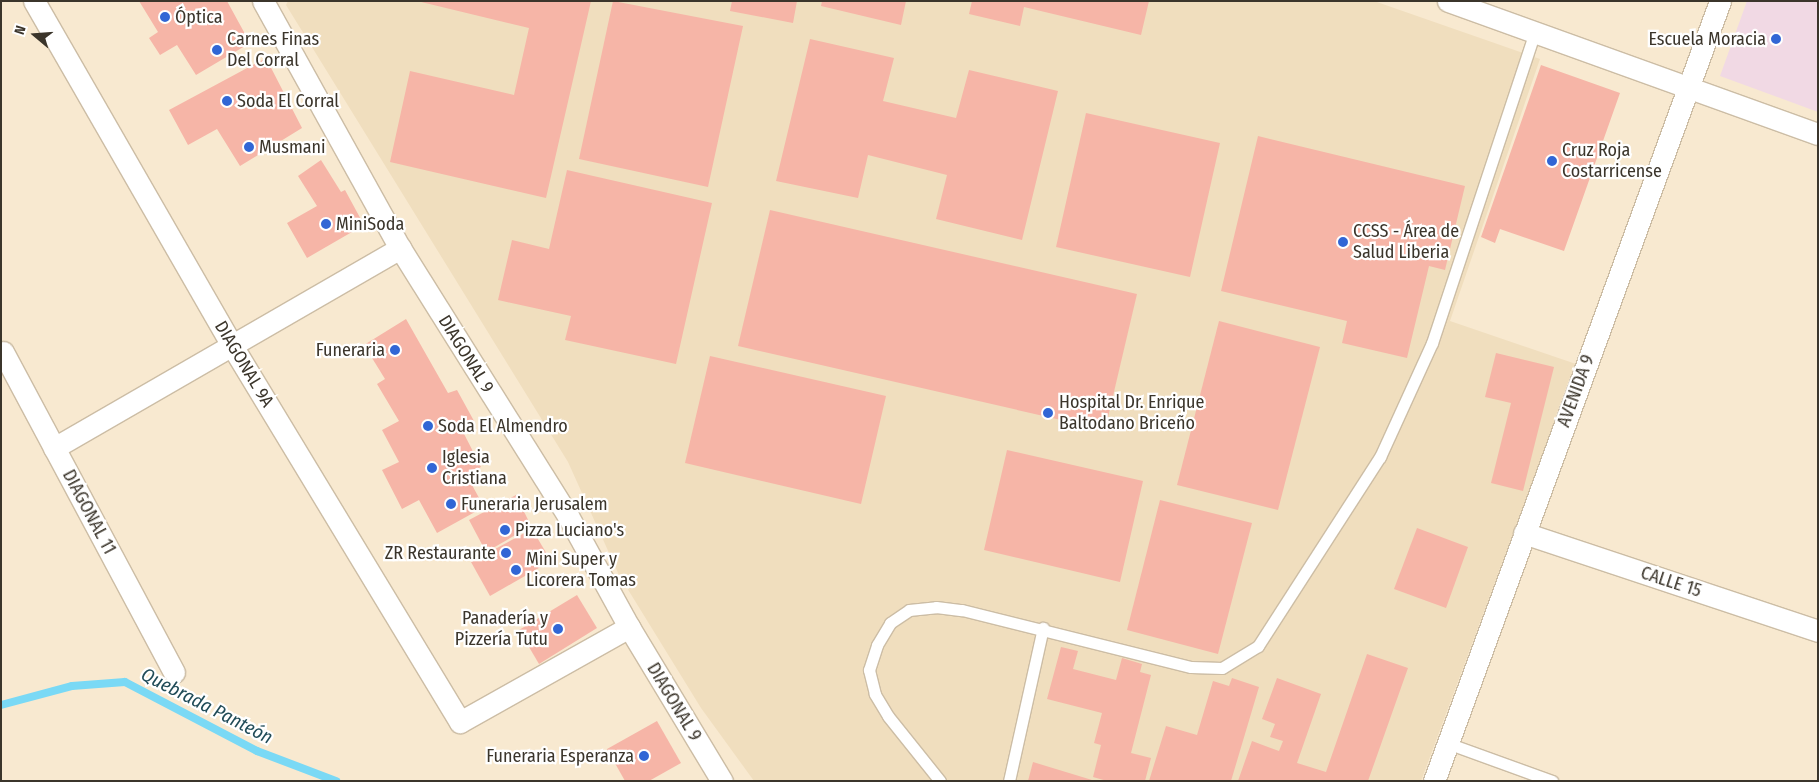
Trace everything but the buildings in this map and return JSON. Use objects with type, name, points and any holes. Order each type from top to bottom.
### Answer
[{"type":"street","name":"DIAGONAL 9A","points":[[34,1],[231,344],[460,722],[629,627]]},
{"type":"street","name":"DIAGONAL 9","points":[[262,1],[400,248],[568,516],[629,627],[722,781]]},
{"type":"street","points":[[1448,1],[1818,134]]},
{"type":"street","name":"AVENIDA 9","points":[[1434,781],[1720,1]]},
{"type":"street","points":[[54,448],[400,248]]},
{"type":"street","name":"DIAGONAL 11","points":[[4,352],[174,672]]},
{"type":"street","name":"CALLE 15","points":[[1524,533],[1818,631]]},
{"type":"lane","points":[[940,781],[888,716],[875,694],[870,670],[877,645],[890,623],[909,610],[936,607],[1043,628],[1191,667],[1222,668],[1258,646],[1380,457],[1432,343],[1536,32]]},
{"type":"lane","points":[[1009,781],[1043,628]]},
{"type":"lane","points":[[1448,743],[1552,781]]},
{"type":"shaded area","name":"Hospital Dr. Enrique Baltodano Briceño","points":[[288,1],[1374,1],[1540,59],[1450,321],[1576,364],[1421,781],[754,781],[701,708],[619,575],[568,462],[286,5]]},
{"type":"shaded area","name":"Escuela Moracia","points":[[1747,1],[1818,1],[1818,112],[1720,76]]},
{"type":"waterway","name":"Quebrada Panteón","points":[[1,705],[72,686],[125,682],[257,751],[336,781]]},
{"type":"place","name":"Óptica","points":[[165,17]]},
{"type":"place","name":"Escuela Moracia","points":[[1776,39]]},
{"type":"place","name":"Carnes Finas Del Corral","points":[[217,50]]},
{"type":"place","name":"Soda El Corral","points":[[227,101]]},
{"type":"place","name":"Musmani","points":[[249,147]]},
{"type":"place","name":"Cruz Roja Costarricense","points":[[1552,161]]},
{"type":"place","name":"MiniSoda","points":[[326,224]]},
{"type":"place","name":"CCSS - Área de Salud Liberia","points":[[1343,242]]},
{"type":"place","name":"Funeraria","points":[[395,350]]},
{"type":"place","name":"Hospital Dr. Enrique Baltodano Briceño","points":[[1048,413]]},
{"type":"place","name":"Soda El Almendro","points":[[428,426]]},
{"type":"place","name":"Iglesia Cristiana","points":[[432,468]]},
{"type":"place","name":"Funeraria Jerusalem","points":[[451,504]]},
{"type":"place","name":"Pizza Luciano's","points":[[505,530]]},
{"type":"place","name":"ZR Restaurante","points":[[506,553]]},
{"type":"place","name":"Mini Super y Licorera Tomas","points":[[516,570]]},
{"type":"place","name":"Panadería y Pizzería Tutu","points":[[558,629]]},
{"type":"place","name":"Funeraria Esperanza","points":[[644,756]]}]
